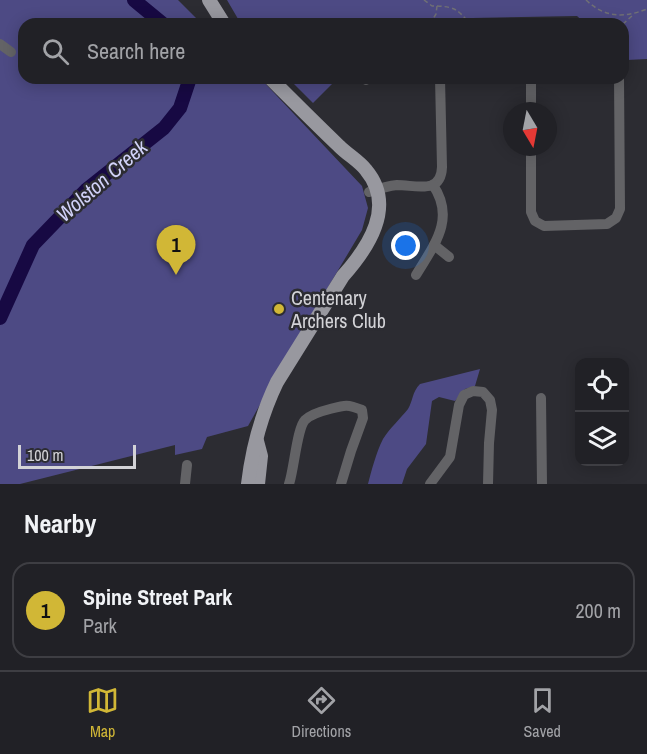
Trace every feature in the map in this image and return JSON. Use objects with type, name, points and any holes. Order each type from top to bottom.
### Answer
[{"type":"main road","points":[[209,0],[220,18]]},
{"type":"main road","points":[[248,484],[252,456],[264,410],[277,382],[343,276],[356,261],[376,227],[380,208],[373,191],[374,180],[364,168],[276,84]]},
{"type":"main road","points":[[257,441],[261,456],[258,484]]},
{"type":"street","points":[[0,44],[11,52]]},
{"type":"street","points":[[373,191],[396,185],[425,187],[433,185],[442,173],[440,84]]},
{"type":"street","points":[[531,84],[531,102]]},
{"type":"street","points":[[531,156],[531,212],[536,221],[544,226],[597,225],[607,224],[616,218],[620,209],[619,84]]},
{"type":"street","points":[[416,275],[441,229],[442,205],[440,195],[433,185]]},
{"type":"street","points":[[434,245],[449,258]]},
{"type":"street","points":[[430,484],[450,457],[459,405],[464,395],[472,391],[483,392],[490,400],[492,410],[488,484]]},
{"type":"street","points":[[541,398],[542,484]]},
{"type":"street","points":[[289,484],[294,471],[301,426],[305,419],[320,411],[348,404],[362,410],[363,418],[341,484]]},
{"type":"street","points":[[184,484],[187,465]]},
{"type":"path","points":[[424,0],[432,6],[452,7],[465,18]]},
{"type":"path","points":[[586,0],[605,14],[635,14]]},
{"type":"path","points":[[434,18],[437,6]]},
{"type":"path","points":[[629,19],[647,9]]},
{"type":"shaded area","points":[[0,0],[178,0],[196,18],[18,18],[18,84],[266,84],[362,186],[368,208],[362,230],[248,426],[207,437],[202,449],[175,455],[175,445],[20,484],[0,484]]},
{"type":"shaded area","points":[[227,0],[647,0],[647,59],[629,60],[629,18],[579,18],[577,16],[238,18]]},
{"type":"shaded area","points":[[294,84],[332,84],[313,103]]},
{"type":"shaded area","points":[[480,369],[475,386],[465,389],[455,401],[439,397],[432,401],[426,444],[407,469],[402,484],[368,484],[383,439],[408,409],[415,390],[420,384]]},
{"type":"waterway","name":"Wolston Creek","points":[[134,0],[156,18]]},
{"type":"waterway","name":"Wolston Creek","points":[[0,318],[33,245],[86,190],[164,128],[180,108],[188,84]]},
{"type":"place","name":"Spine Street Park","points":[[176,275]]},
{"type":"place","name":"Centenary Archers Club","points":[[279,309]]}]
